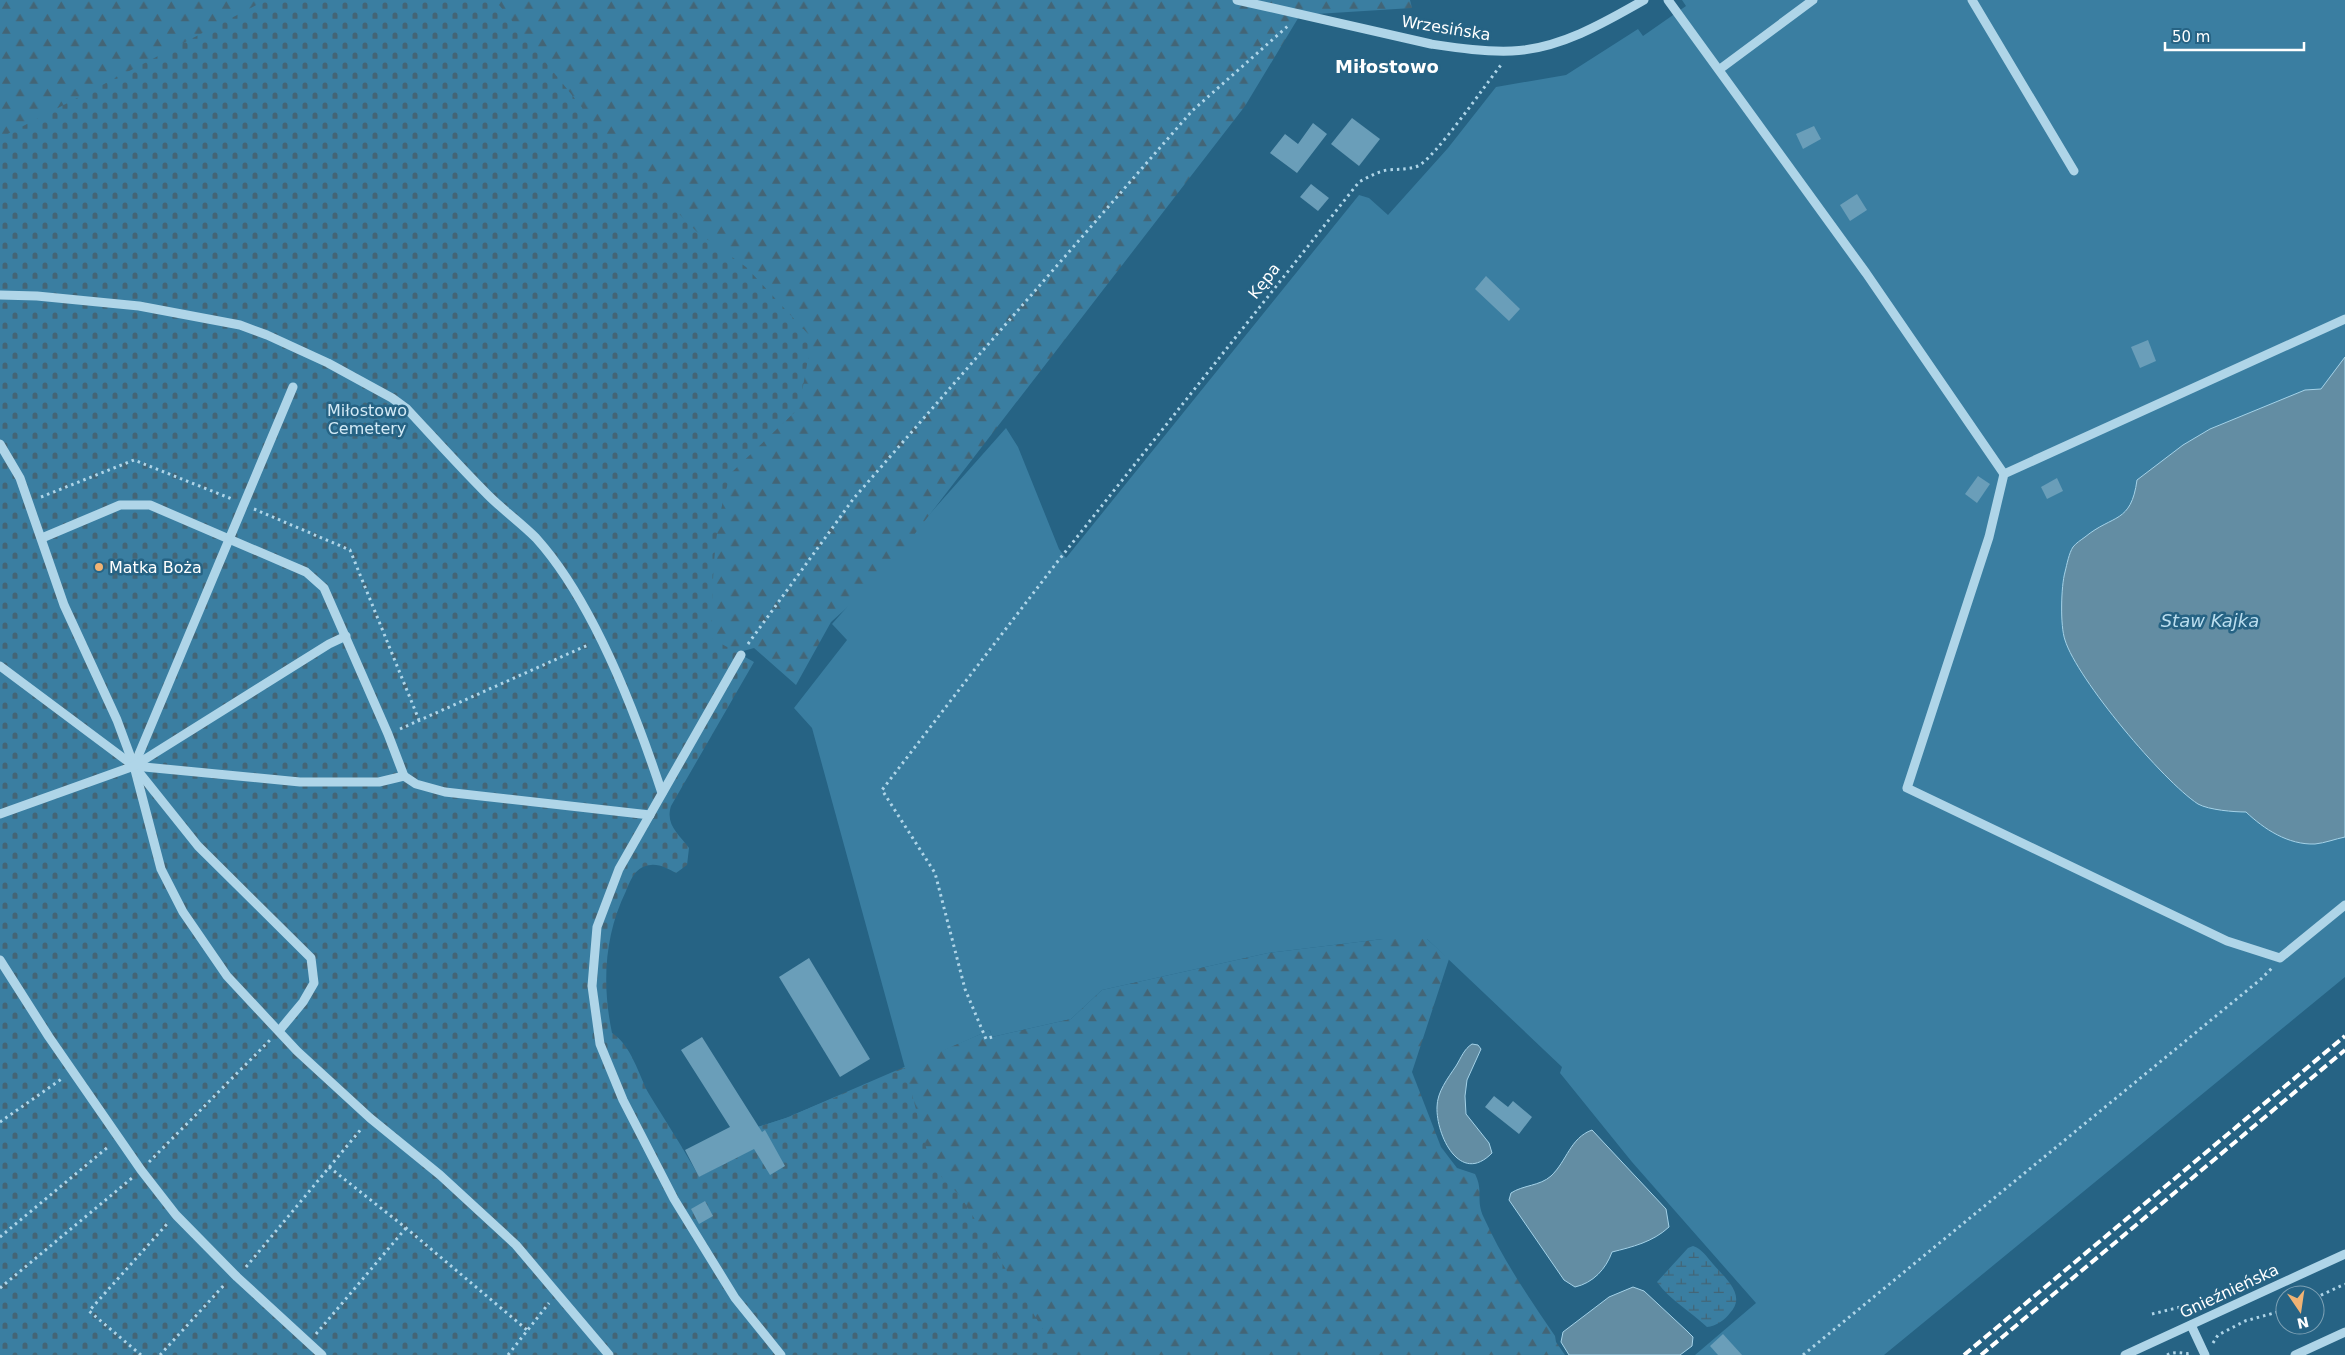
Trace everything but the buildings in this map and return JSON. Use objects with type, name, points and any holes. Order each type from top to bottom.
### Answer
[{"type":"street","name":"Wrzesińska","points":[[1237,0],[1431,44],[1463,49],[1512,51],[1548,44],[1575,35],[1644,0]]},
{"type":"street","points":[[1668,0],[1720,69],[1866,273],[2004,474],[1988,537],[1907,788],[2227,941],[2280,958],[2345,905]]},
{"type":"street","points":[[1720,69],[1812,0]]},
{"type":"street","points":[[1972,0],[2074,171]]},
{"type":"street","points":[[0,295],[37,296],[139,306],[240,325],[267,335],[328,363],[392,398],[407,409],[488,494],[536,538],[568,583],[600,639],[633,716],[662,793]]},
{"type":"street","points":[[2004,474],[2345,319]]},
{"type":"street","points":[[134,766],[292,388]]},
{"type":"street","points":[[0,444],[20,478],[64,605],[117,720],[134,766],[161,869],[183,912],[227,976],[297,1051],[370,1118],[440,1175],[516,1246],[609,1355]]},
{"type":"street","points":[[42,538],[120,505],[150,505],[306,572],[324,588],[388,734],[404,776],[416,784],[445,792],[650,815]]},
{"type":"street","points":[[0,814],[134,766],[321,649],[346,636]]},
{"type":"street","points":[[741,655],[619,870],[597,927],[592,986],[600,1044],[623,1100],[674,1199],[735,1298],[781,1355]]},
{"type":"street","points":[[0,666],[134,766],[198,846],[311,958],[314,983],[303,1002],[279,1031]]},
{"type":"street","points":[[134,766],[300,782],[379,782],[404,776]]},
{"type":"street","points":[[0,960],[118,1138],[176,1215],[235,1276],[322,1355]]},
{"type":"street","name":"Gnieźnieńska","points":[[2125,1355],[2345,1254]]},
{"type":"street","points":[[2191,1325],[2203,1352]]},
{"type":"street","points":[[2295,1355],[2313,1351],[2345,1332]]},
{"type":"path","points":[[741,655],[854,498],[1140,170],[1192,111],[1300,15]]},
{"type":"path","name":"Kępa","points":[[992,1037],[986,1039],[965,989],[935,874],[882,790],[1058,561],[1359,182],[1374,174],[1390,170],[1403,170],[1420,165],[1447,136],[1512,51]]},
{"type":"path","points":[[388,734],[600,639]]},
{"type":"path","points":[[1803,1355],[2261,979],[2280,958]]},
{"type":"path","points":[[0,1122],[72,1071]]},
{"type":"path","points":[[160,1355],[235,1276],[370,1118]]},
{"type":"path","points":[[0,1237],[118,1138]]},
{"type":"path","points":[[329,1167],[406,1228],[527,1330]]},
{"type":"path","points":[[141,1355],[89,1311],[176,1215]]},
{"type":"path","points":[[309,1343],[406,1228]]},
{"type":"path","points":[[2325,1293],[2345,1284]]},
{"type":"path","points":[[508,1355],[557,1292]]},
{"type":"path","points":[[2167,1355],[2173,1352],[2187,1355],[2203,1352],[2214,1342],[2218,1335],[2245,1321],[2275,1313]]},
{"type":"green space","name":"Miłostowo Cemetery","points":[[0,0],[1410,0],[1412,8],[1300,15],[1245,106],[883,575],[831,622],[796,685],[754,648],[722,657],[642,792],[582,1025],[699,1177],[735,1158],[758,1127],[786,1118],[990,1030],[992,1037],[1071,1019],[1102,990],[1268,953],[1383,939],[1427,939],[1449,959],[1412,1072],[1441,1147],[1457,1168],[1475,1174],[1479,1186],[1481,1211],[1491,1234],[1565,1355],[552,1355],[0,362]]},
{"type":"green space","name":"Miłostowo Cemetery","points":[[266,0],[495,0],[618,152],[697,232],[746,267],[809,335],[811,343],[799,408],[732,472],[725,492],[717,533],[713,575],[711,638],[754,662],[671,806],[671,824],[689,848],[687,865],[676,873],[658,865],[641,868],[632,878],[619,908],[613,925],[607,961],[607,997],[612,1033],[625,1045],[630,1053],[649,1094],[699,1177],[736,1158],[758,1127],[786,1118],[905,1068],[931,1166],[961,1197],[1059,1355],[0,1355],[0,138]]},
{"type":"green space","points":[[1682,0],[2345,0],[2345,977],[1884,1355],[1695,1355],[1756,1303],[1632,1162],[1560,1073],[1562,1067],[1427,939],[1383,939],[1268,953],[1102,990],[1071,1019],[992,1037],[990,1030],[905,1068],[812,728],[794,708],[847,640],[832,624],[1006,428],[1018,447],[1059,549],[1066,558],[1359,195],[1369,198],[1388,215],[1448,148],[1496,87],[1566,75],[1638,29],[1643,36],[1686,6]]},
{"type":"green space","points":[[1693,1246],[1706,1256],[1728,1281],[1735,1293],[1735,1306],[1726,1318],[1707,1327],[1674,1300],[1657,1282],[1688,1248]]},
{"type":"water","name":"Staw Kajka","points":[[2345,357],[2345,837],[2315,844],[2305,844],[2277,835],[2246,812],[2215,809],[2198,804],[2164,774],[2103,703],[2073,657],[2063,634],[2063,587],[2068,559],[2073,547],[2125,511],[2134,494],[2137,480],[2183,445],[2210,429],[2305,390],[2321,389]]},
{"type":"water","points":[[1472,1044],[1478,1045],[1481,1049],[1467,1080],[1465,1096],[1466,1114],[1489,1143],[1492,1153],[1480,1162],[1470,1164],[1460,1160],[1452,1153],[1446,1143],[1438,1118],[1437,1101],[1444,1085],[1465,1051]]},
{"type":"water","points":[[1592,1130],[1666,1209],[1669,1227],[1656,1237],[1635,1246],[1612,1252],[1606,1264],[1593,1279],[1575,1287],[1564,1280],[1509,1200],[1511,1193],[1542,1182],[1551,1176],[1579,1138]]},
{"type":"water","points":[[1633,1287],[1644,1291],[1693,1337],[1692,1346],[1680,1355],[1569,1355],[1561,1342],[1563,1332],[1609,1297]]},
{"type":"railway","points":[[1964,1355],[2345,1036]]},
{"type":"railway","points":[[1981,1355],[2345,1050]]},
{"type":"place","name":"Matka Boża","points":[[99,567]]},
{"type":"district","name":"Miłostowo","points":[[1387,66]]}]
